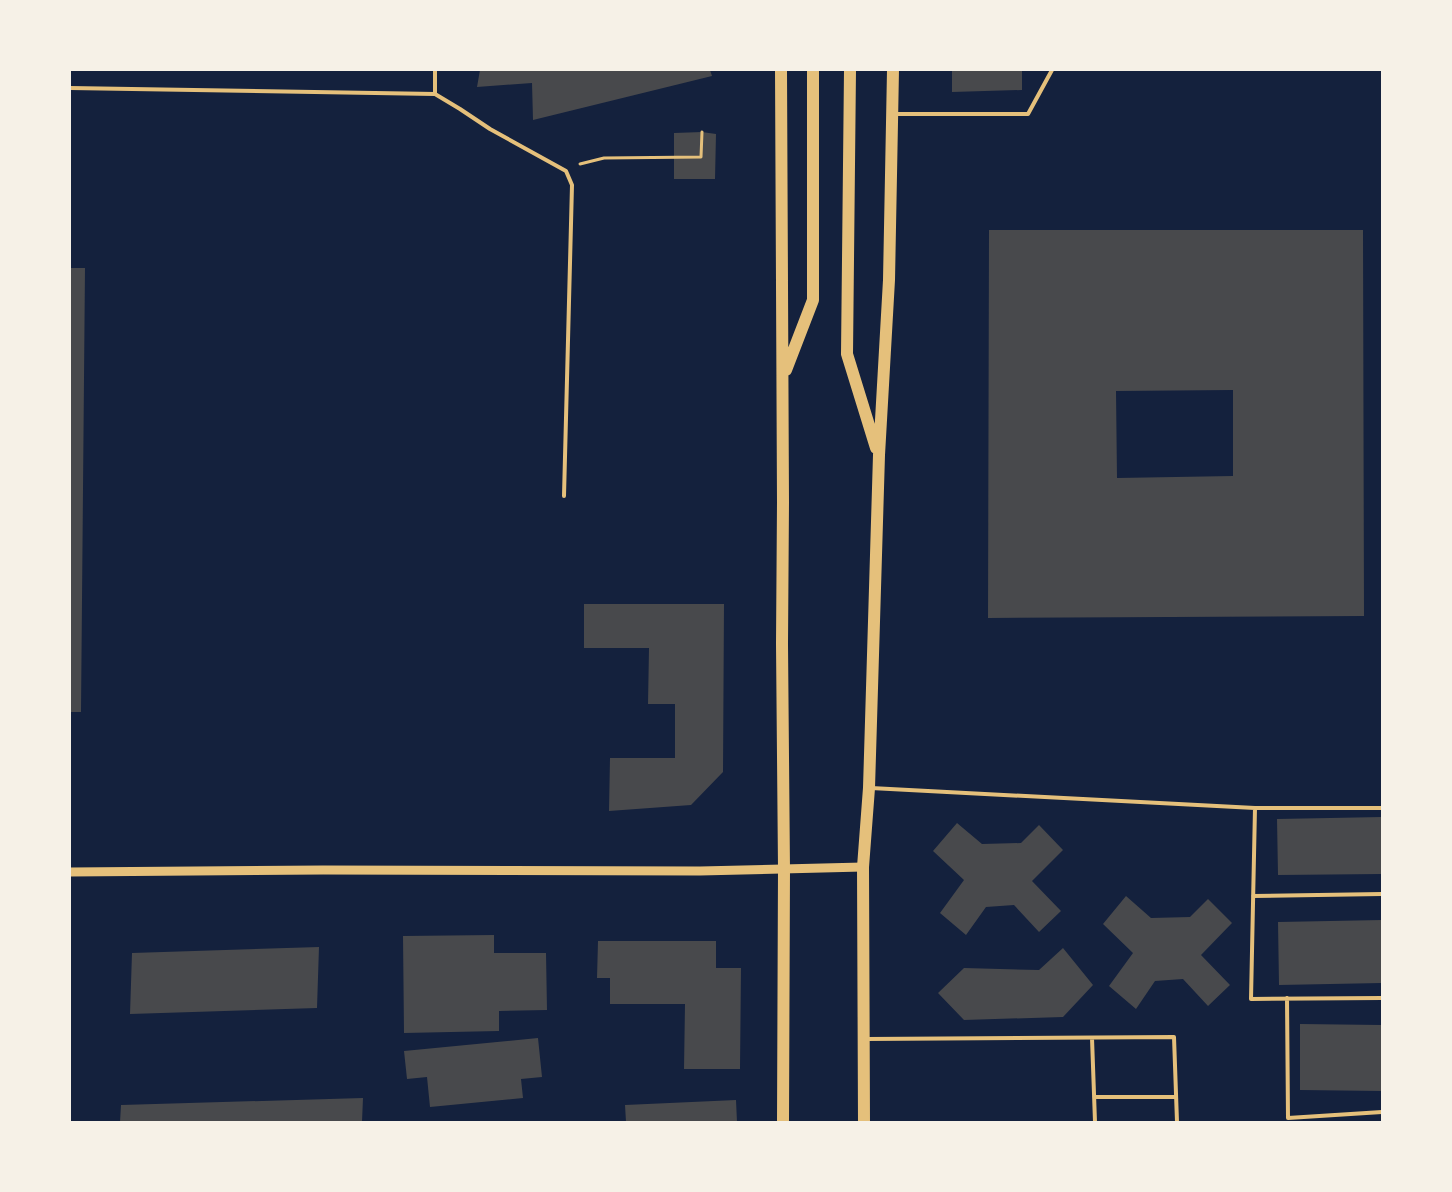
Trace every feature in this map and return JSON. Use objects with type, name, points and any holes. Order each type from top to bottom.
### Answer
[{"type":"main road","points":[[781,70],[784,502],[782,644],[784,869],[783,1122]]},
{"type":"main road","points":[[782,378],[813,300],[813,70]]},
{"type":"main road","points":[[850,70],[847,354],[879,455]]},
{"type":"main road","points":[[864,1122],[863,868],[869,788],[879,455],[889,280],[893,70]]},
{"type":"street","points":[[70,872],[323,870],[700,871],[863,868]]},
{"type":"lane","points":[[435,70],[435,94]]},
{"type":"lane","points":[[892,114],[1028,114],[1052,70]]},
{"type":"lane","points":[[70,88],[435,94],[490,129],[566,171],[572,185],[564,496]]},
{"type":"lane","points":[[869,788],[1059,796],[1255,808],[1382,808]]},
{"type":"lane","points":[[1255,808],[1251,998],[1382,998]]},
{"type":"lane","points":[[1253,896],[1382,894]]},
{"type":"lane","points":[[1287,998],[1288,1118],[1382,1112]]},
{"type":"lane","points":[[864,1039],[1174,1037],[1177,1122]]},
{"type":"lane","points":[[1092,1038],[1095,1122]]},
{"type":"lane","points":[[1094,1098],[1176,1097]]},
{"type":"path","points":[[566,171],[586,162],[604,158],[701,157],[702,132]]},
{"type":"building","points":[[480,70],[710,70],[712,76],[533,120],[532,83],[477,87]]},
{"type":"building","points":[[952,70],[1022,70],[1022,90],[952,92]]},
{"type":"building","points":[[702,132],[716,134],[715,179],[674,179],[674,133]]},
{"type":"building","points":[[989,230],[1363,230],[1364,616],[988,618]],"holes":[[[1233,390],[1233,476],[1117,478],[1116,391]]]},
{"type":"building","points":[[70,268],[85,268],[81,712],[70,712]]},
{"type":"building","points":[[584,604],[724,604],[723,772],[691,805],[609,811],[610,758],[675,758],[675,704],[648,704],[649,648],[584,648]]},
{"type":"building","points":[[1382,817],[1382,874],[1278,875],[1277,819]]},
{"type":"building","points":[[957,823],[982,844],[1021,843],[1039,825],[1063,850],[1032,881],[1061,911],[1039,932],[1014,905],[986,907],[966,935],[940,913],[964,880],[933,851]]},
{"type":"building","points":[[1126,896],[1151,918],[1190,917],[1208,899],[1232,923],[1201,955],[1230,985],[1208,1006],[1183,979],[1155,981],[1136,1009],[1109,986],[1133,953],[1103,924]]},
{"type":"building","points":[[1382,920],[1382,983],[1279,985],[1278,922]]},
{"type":"building","points":[[494,935],[494,953],[546,953],[547,1010],[499,1011],[499,1031],[404,1033],[403,936]]},
{"type":"building","points":[[598,941],[716,941],[716,968],[741,968],[740,1069],[684,1069],[685,1004],[610,1004],[610,978],[597,978]]},
{"type":"building","points":[[319,947],[317,1008],[130,1014],[132,953]]},
{"type":"building","points":[[1063,948],[1093,985],[1063,1017],[964,1020],[938,993],[964,968],[1039,970]]},
{"type":"building","points":[[1300,1024],[1382,1025],[1382,1091],[1300,1090]]},
{"type":"building","points":[[538,1038],[542,1077],[521,1079],[523,1098],[430,1107],[427,1077],[407,1079],[404,1051]]},
{"type":"building","points":[[363,1098],[362,1122],[120,1122],[121,1105]]},
{"type":"building","points":[[736,1100],[737,1122],[626,1122],[625,1105]]}]
